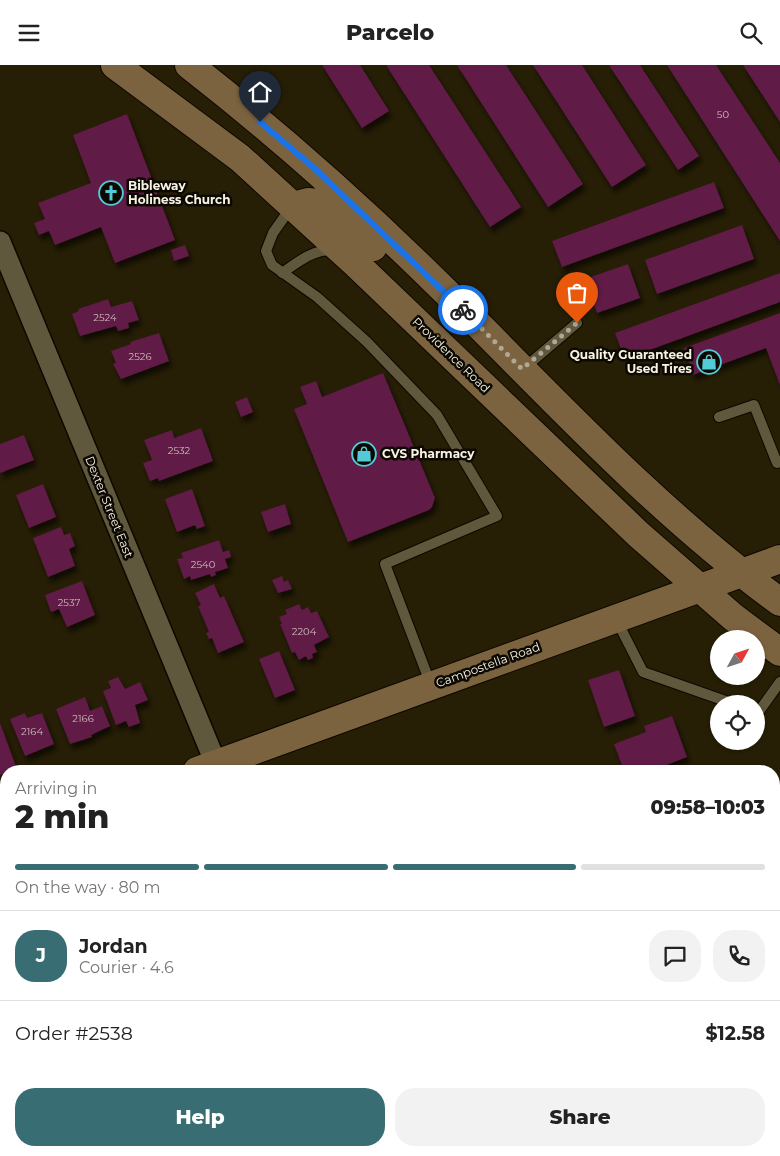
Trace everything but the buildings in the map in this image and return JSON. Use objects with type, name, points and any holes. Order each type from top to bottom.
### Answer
[{"type":"main road","name":"Providence Road","points":[[115,65],[240,158],[342,251],[638,534],[699,589],[780,652]]},
{"type":"main road","points":[[189,65],[313,167],[444,290],[656,502],[741,573],[780,602]]},
{"type":"main road","points":[[293,206],[308,202],[317,203],[330,211],[408,276],[444,290]]},
{"type":"main road","name":"Campostella Road","points":[[221,765],[432,685],[780,559]]},
{"type":"street","name":"Dexter Street East","points":[[0,243],[208,765]]},
{"type":"lane","points":[[293,206],[273,233],[266,251],[272,265],[316,297],[367,342],[436,415],[496,516],[385,564],[432,685]]},
{"type":"lane","points":[[282,273],[308,255],[321,250],[342,251]]},
{"type":"lane","points":[[522,369],[577,323]]},
{"type":"lane","points":[[719,417],[754,405],[777,463],[780,461]]},
{"type":"lane","points":[[616,619],[643,672],[710,696]]},
{"type":"lane","points":[[765,703],[780,682]]},
{"type":"way so far","points":[[463,310],[522,369],[577,323]]},
{"type":"place","name":"Bibleway Holiness Church","points":[[111,193]]},
{"type":"place","name":"Quality Guaranteed Used Tires","points":[[709,362]]},
{"type":"place","name":"CVS Pharmacy","points":[[364,454]]},
{"type":"route","points":[[260,122],[313,167],[463,310]]}]
